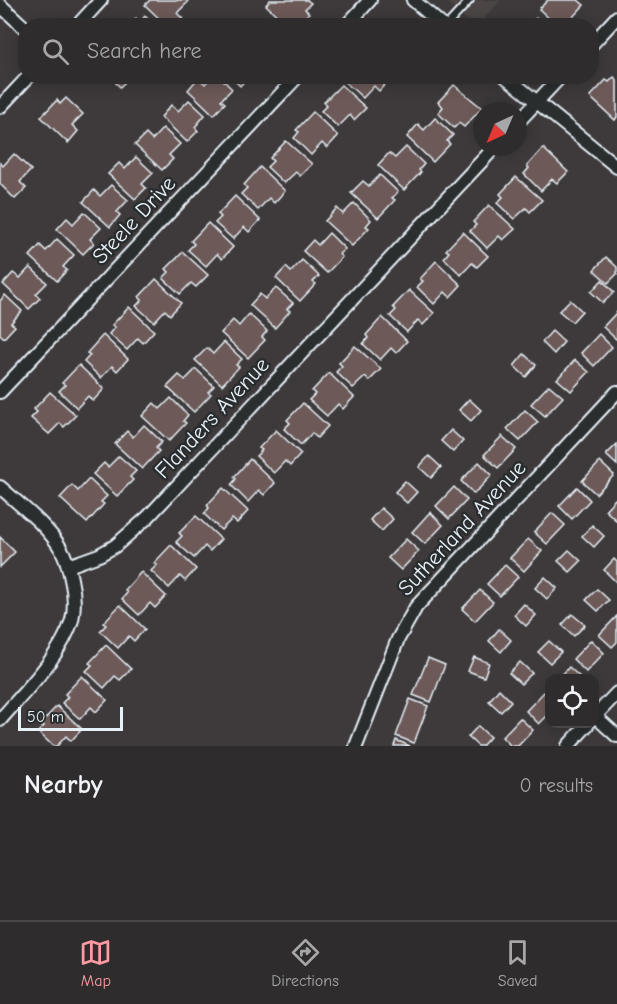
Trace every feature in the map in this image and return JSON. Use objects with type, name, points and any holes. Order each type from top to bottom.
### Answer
[{"type":"street","points":[[84,18],[101,0]]},
{"type":"street","points":[[353,18],[370,0]]},
{"type":"street","points":[[414,0],[435,18]]},
{"type":"street","points":[[0,5],[18,22]]},
{"type":"street","points":[[599,36],[617,17]]},
{"type":"street","points":[[0,107],[22,84]]},
{"type":"street","name":"Steele Drive","points":[[0,392],[290,84]]},
{"type":"street","points":[[515,84],[617,167]]},
{"type":"street","points":[[527,113],[554,84]]},
{"type":"street","name":"Flanders Avenue","points":[[68,566],[116,546],[148,517],[487,156]]},
{"type":"street","name":"Sutherland Avenue","points":[[356,746],[398,639],[416,607],[617,392]]},
{"type":"street","points":[[0,486],[47,530],[62,550],[68,566],[74,599],[72,619],[63,641],[50,661],[0,720]]},
{"type":"street","points":[[599,712],[617,693]]},
{"type":"street","points":[[599,720],[617,736]]},
{"type":"street","points":[[567,746],[583,728]]},
{"type":"lane","points":[[453,18],[470,0]]},
{"type":"shaded area","points":[[444,0],[501,0],[484,18],[465,18]]},
{"type":"building","points":[[150,0],[186,0],[188,2],[177,13],[182,18],[159,18],[145,5]]},
{"type":"building","points":[[270,0],[307,0],[311,3],[305,9],[309,13],[304,18],[280,18],[266,5]]},
{"type":"building","points":[[548,0],[578,0],[584,5],[572,18],[549,18],[539,9]]},
{"type":"building","points":[[614,77],[617,80],[617,117],[615,120],[590,97],[606,80],[609,82]]},
{"type":"building","points":[[193,84],[227,84],[232,89],[221,100],[225,103],[214,115],[188,90]]},
{"type":"building","points":[[347,84],[385,84],[379,91],[374,86],[363,98]]},
{"type":"building","points":[[341,85],[366,108],[354,120],[350,115],[338,127],[321,111],[327,105],[324,102]]},
{"type":"building","points":[[454,85],[475,102],[473,118],[464,127],[459,123],[454,128],[438,113],[443,107],[438,102]]},
{"type":"building","points":[[66,98],[83,114],[72,125],[78,131],[68,143],[41,117],[57,100],[60,104]]},
{"type":"building","points":[[189,100],[205,115],[195,127],[198,131],[187,142],[161,117],[171,105],[178,111]]},
{"type":"building","points":[[313,112],[338,136],[327,148],[322,143],[311,155],[294,138],[299,132],[296,130]]},
{"type":"building","points":[[435,118],[453,135],[447,141],[450,144],[433,162],[407,137],[418,124],[424,130]]},
{"type":"building","points":[[163,128],[180,144],[169,155],[173,159],[162,170],[135,145],[146,134],[152,140]]},
{"type":"building","points":[[286,141],[312,164],[300,176],[296,172],[284,183],[267,167],[273,161],[270,158]]},
{"type":"building","points":[[406,147],[424,164],[419,170],[421,172],[404,190],[378,165],[389,153],[395,158]]},
{"type":"building","points":[[543,148],[568,172],[557,183],[552,179],[541,191],[524,174],[529,168],[527,166]]},
{"type":"building","points":[[14,154],[31,170],[20,182],[26,188],[15,199],[0,184],[0,163],[3,166]]},
{"type":"building","points":[[136,157],[153,173],[142,184],[146,188],[135,199],[108,174],[119,163],[125,169]]},
{"type":"building","points":[[260,167],[285,191],[274,203],[269,198],[258,210],[241,194],[247,188],[244,185]]},
{"type":"building","points":[[380,175],[398,192],[392,198],[395,200],[378,218],[351,193],[363,181],[369,186]]},
{"type":"building","points":[[516,177],[542,200],[530,212],[526,208],[514,219],[497,203],[503,197],[500,194]]},
{"type":"building","points":[[111,185],[128,200],[117,212],[120,215],[110,227],[83,202],[94,190],[100,196]]},
{"type":"building","points":[[235,196],[260,220],[249,232],[244,227],[233,239],[215,223],[221,217],[218,214]]},
{"type":"building","points":[[354,203],[371,220],[366,226],[369,228],[352,246],[325,221],[337,208],[343,214]]},
{"type":"building","points":[[489,205],[515,229],[503,240],[499,236],[487,248],[470,231],[476,225],[473,222]]},
{"type":"building","points":[[84,212],[101,228],[90,239],[94,243],[83,254],[57,229],[67,218],[73,224]]},
{"type":"building","points":[[208,223],[233,247],[222,259],[217,254],[206,266],[188,250],[194,244],[191,241]]},
{"type":"building","points":[[463,232],[488,256],[477,267],[472,263],[461,275],[444,258],[449,252],[446,250]]},
{"type":"building","points":[[329,233],[345,249],[339,254],[342,257],[327,273],[303,251],[313,240],[318,245]]},
{"type":"building","points":[[57,239],[74,255],[63,267],[67,270],[57,281],[30,256],[40,245],[46,251]]},
{"type":"building","points":[[183,252],[208,275],[196,287],[191,283],[180,294],[163,278],[169,272],[166,269]]},
{"type":"building","points":[[606,257],[617,267],[617,274],[608,283],[594,270]]},
{"type":"building","points":[[302,260],[319,276],[313,282],[316,284],[300,301],[276,278],[286,267],[291,272]]},
{"type":"building","points":[[436,261],[461,285],[450,297],[445,292],[434,304],[417,287],[423,281],[420,279]]},
{"type":"building","points":[[30,267],[47,283],[36,294],[40,298],[29,309],[3,284],[13,273],[20,278]]},
{"type":"building","points":[[156,279],[181,303],[170,315],[165,310],[154,322],[136,306],[142,300],[139,297]]},
{"type":"building","points":[[602,280],[614,292],[603,303],[591,292]]},
{"type":"building","points":[[276,288],[293,303],[287,309],[290,311],[275,328],[250,305],[260,294],[265,299]]},
{"type":"building","points":[[409,290],[434,313],[423,325],[418,320],[407,332],[390,316],[396,310],[393,307]]},
{"type":"building","points":[[5,295],[22,311],[11,323],[15,326],[4,338],[0,334],[0,301]]},
{"type":"building","points":[[570,300],[582,311],[572,322],[559,311]]},
{"type":"building","points":[[129,307],[154,331],[143,343],[138,338],[127,350],[109,334],[115,327],[112,325]]},
{"type":"building","points":[[617,312],[617,339],[616,339],[603,327]]},
{"type":"building","points":[[249,314],[267,331],[262,337],[265,340],[248,358],[221,333],[233,320],[239,326]]},
{"type":"building","points":[[382,317],[407,341],[396,353],[391,348],[380,360],[363,344],[368,338],[366,335]]},
{"type":"building","points":[[552,331],[564,342],[554,354],[542,342]]},
{"type":"building","points":[[599,334],[612,347],[594,366],[581,353]]},
{"type":"building","points":[[103,335],[128,359],[117,371],[112,366],[101,378],[84,362],[90,355],[87,353]]},
{"type":"building","points":[[224,342],[242,359],[236,365],[239,367],[222,385],[195,360],[207,348],[213,354]]},
{"type":"building","points":[[355,346],[381,369],[369,381],[365,377],[353,388],[336,372],[342,366],[339,363]]},
{"type":"building","points":[[524,354],[536,365],[526,377],[514,366]]},
{"type":"building","points":[[575,360],[589,372],[571,391],[557,379]]},
{"type":"building","points":[[79,365],[104,389],[93,401],[88,396],[77,408],[59,391],[65,385],[62,383]]},
{"type":"building","points":[[196,369],[214,386],[208,392],[211,394],[194,412],[167,387],[179,375],[185,380]]},
{"type":"building","points":[[329,373],[354,397],[343,409],[338,404],[327,416],[309,400],[315,394],[312,391]]},
{"type":"building","points":[[549,385],[563,397],[545,416],[531,404]]},
{"type":"building","points":[[50,392],[76,415],[64,427],[60,423],[49,434],[31,418],[37,412],[34,409]]},
{"type":"building","points":[[171,398],[188,415],[183,421],[186,423],[169,441],[142,416],[154,403],[160,409]]},
{"type":"building","points":[[469,399],[481,410],[471,421],[459,410]]},
{"type":"building","points":[[303,403],[328,426],[317,438],[312,433],[301,445],[284,429],[290,423],[287,420]]},
{"type":"building","points":[[525,410],[538,422],[520,441],[507,429]]},
{"type":"building","points":[[144,425],[162,442],[156,448],[159,451],[142,469],[115,444],[127,431],[133,437]]},
{"type":"building","points":[[276,430],[301,454],[290,466],[285,461],[274,473],[256,456],[262,450],[259,448]]},
{"type":"building","points":[[451,430],[463,441],[453,452],[441,441]]},
{"type":"building","points":[[502,436],[516,449],[498,468],[484,455]]},
{"type":"building","points":[[617,444],[617,465],[606,455]]},
{"type":"building","points":[[119,456],[136,471],[130,477],[133,480],[117,496],[93,474],[104,463],[108,467]]},
{"type":"building","points":[[429,456],[441,467],[431,478],[419,467]]},
{"type":"building","points":[[250,459],[275,483],[264,495],[259,490],[248,502],[231,485],[236,479],[234,477]]},
{"type":"building","points":[[479,462],[492,475],[474,494],[461,481]]},
{"type":"building","points":[[600,462],[614,475],[596,494],[582,481]]},
{"type":"building","points":[[89,479],[107,496],[101,502],[104,504],[87,523],[60,498],[72,485],[78,491]]},
{"type":"building","points":[[405,481],[417,492],[407,503],[395,492]]},
{"type":"building","points":[[454,487],[467,500],[449,519],[436,506]]},
{"type":"building","points":[[577,487],[590,500],[572,519],[559,506]]},
{"type":"building","points":[[223,488],[248,511],[237,523],[232,519],[221,530],[204,514],[209,508],[207,505]]},
{"type":"building","points":[[615,499],[617,501],[617,521],[605,510]]},
{"type":"building","points":[[381,508],[393,519],[382,531],[370,520]]},
{"type":"building","points":[[430,512],[443,525],[425,544],[412,532]]},
{"type":"building","points":[[552,513],[565,525],[547,544],[534,532]]},
{"type":"building","points":[[196,516],[221,539],[210,551],[205,546],[194,558],[176,542],[182,536],[179,533]]},
{"type":"building","points":[[592,525],[604,536],[594,547],[582,536]]},
{"type":"building","points":[[0,537],[15,552],[0,567]]},
{"type":"building","points":[[406,539],[419,551],[401,570],[388,558]]},
{"type":"building","points":[[528,539],[542,551],[524,571],[510,558]]},
{"type":"building","points":[[171,545],[196,569],[185,581],[180,576],[169,588],[151,571],[157,565],[154,563]]},
{"type":"building","points":[[569,550],[581,561],[570,572],[558,561]]},
{"type":"building","points":[[614,559],[617,562],[616,582],[604,570]]},
{"type":"building","points":[[505,565],[518,577],[500,596],[487,584]]},
{"type":"building","points":[[141,572],[166,596],[155,608],[150,603],[139,615],[122,599],[127,593],[125,590]]},
{"type":"building","points":[[545,577],[557,588],[547,599],[535,588]]},
{"type":"building","points":[[597,589],[609,600],[598,611],[586,600]]},
{"type":"building","points":[[480,590],[493,602],[475,621],[462,609]]},
{"type":"building","points":[[524,604],[536,615],[526,626],[514,615]]},
{"type":"building","points":[[120,605],[145,629],[134,641],[129,636],[118,648],[100,631],[106,625],[103,623]]},
{"type":"building","points":[[572,614],[585,625],[574,636],[562,625]]},
{"type":"building","points":[[617,616],[617,642],[612,647],[599,635]]},
{"type":"building","points":[[499,629],[511,640],[501,652],[489,641]]},
{"type":"building","points":[[591,640],[604,653],[586,672],[573,659]]},
{"type":"building","points":[[549,641],[561,652],[550,663],[538,652]]},
{"type":"building","points":[[106,645],[131,669],[120,680],[115,676],[104,688],[86,671],[92,665],[89,663]]},
{"type":"building","points":[[474,657],[489,663],[484,677],[468,671]]},
{"type":"building","points":[[428,658],[445,665],[431,702],[413,695]]},
{"type":"building","points":[[520,662],[532,673],[521,684],[509,673]]},
{"type":"building","points":[[569,667],[577,674],[563,674]]},
{"type":"building","points":[[82,676],[107,700],[96,712],[91,707],[80,719],[62,703],[68,697],[65,694]]},
{"type":"building","points":[[499,689],[511,701],[501,712],[489,701]]},
{"type":"building","points":[[545,693],[545,718],[539,724],[526,711]]},
{"type":"building","points":[[410,699],[428,706],[414,743],[396,736]]},
{"type":"building","points":[[57,706],[82,729],[71,741],[66,736],[57,746],[53,746],[38,732],[44,726],[41,723]]},
{"type":"building","points":[[520,718],[533,730],[518,746],[511,746],[502,737]]},
{"type":"building","points":[[478,726],[490,737],[482,746],[478,746],[468,737]]},
{"type":"building","points":[[396,740],[410,746],[394,746]]}]
